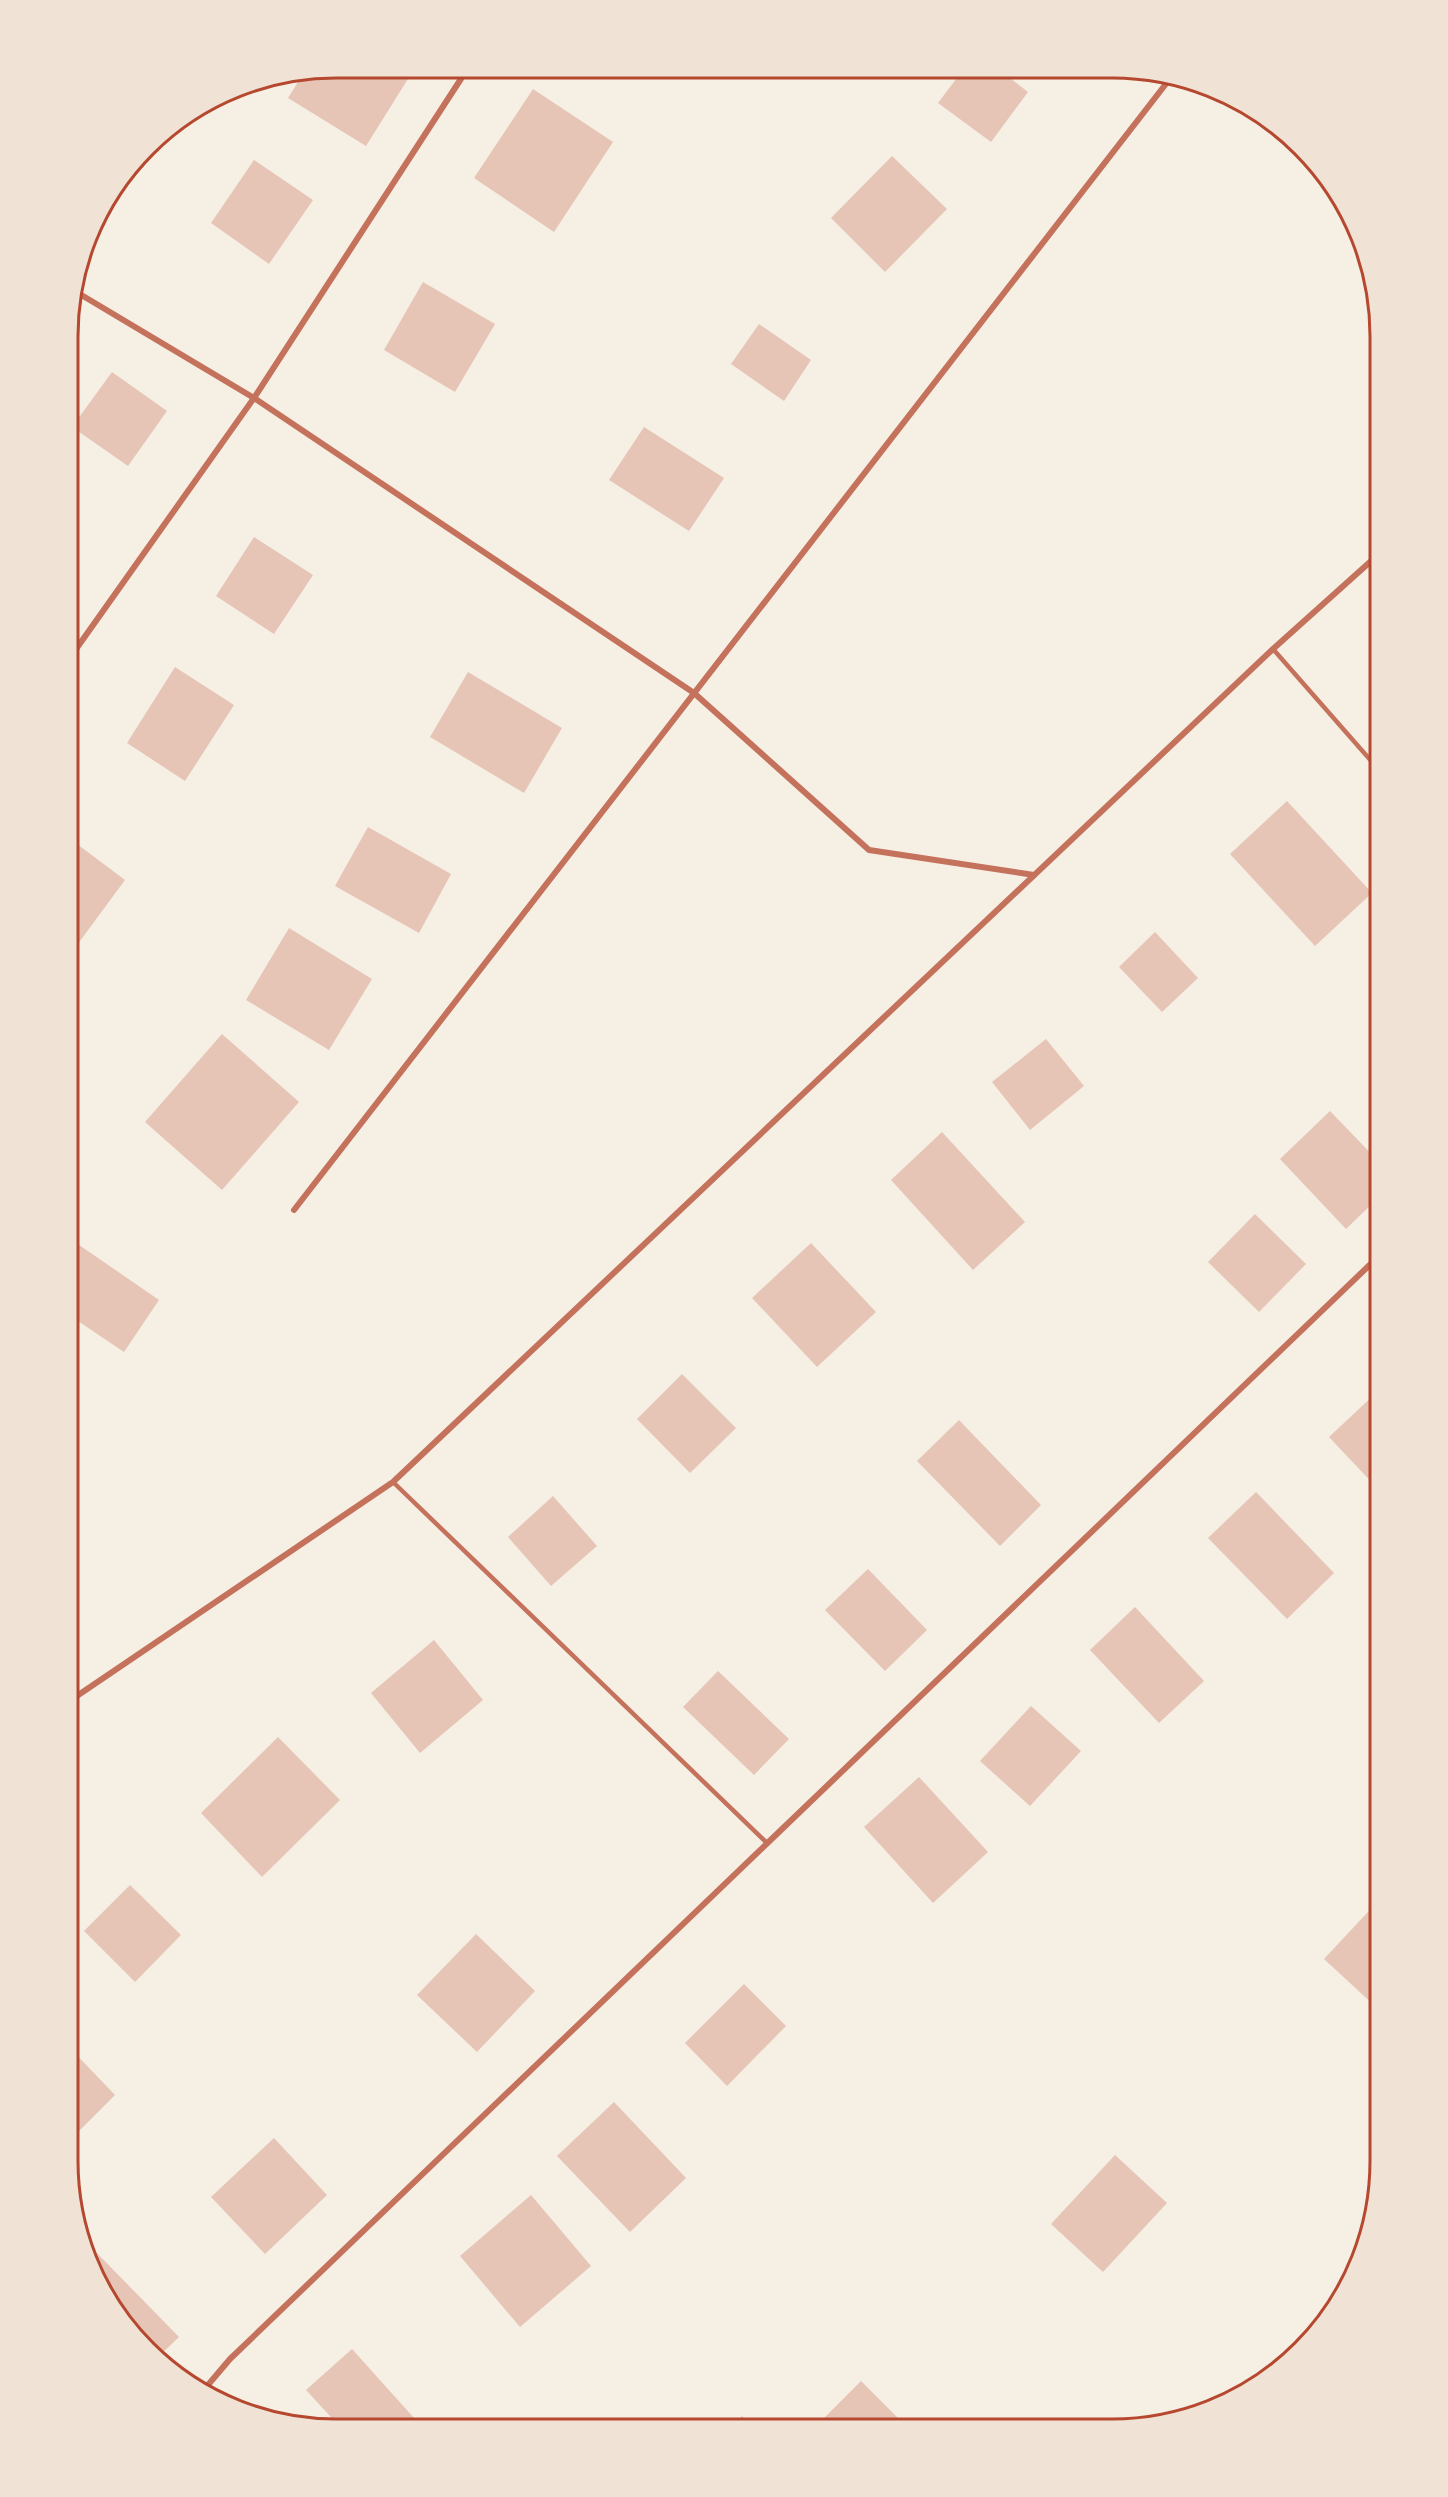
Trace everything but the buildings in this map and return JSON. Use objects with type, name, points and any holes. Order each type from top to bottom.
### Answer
[{"type":"street","points":[[78,646],[254,398],[462,78]]},
{"type":"street","points":[[294,1210],[1166,84]]},
{"type":"street","points":[[81,295],[254,398],[694,693],[869,850],[1034,875]]},
{"type":"street","points":[[78,1695],[393,1482],[1273,649],[1370,562]]},
{"type":"street","points":[[208,2385],[230,2359],[766,1842],[1370,1265]]},
{"type":"lane","points":[[1273,649],[1370,760]]},
{"type":"lane","points":[[393,1482],[766,1842]]}]
